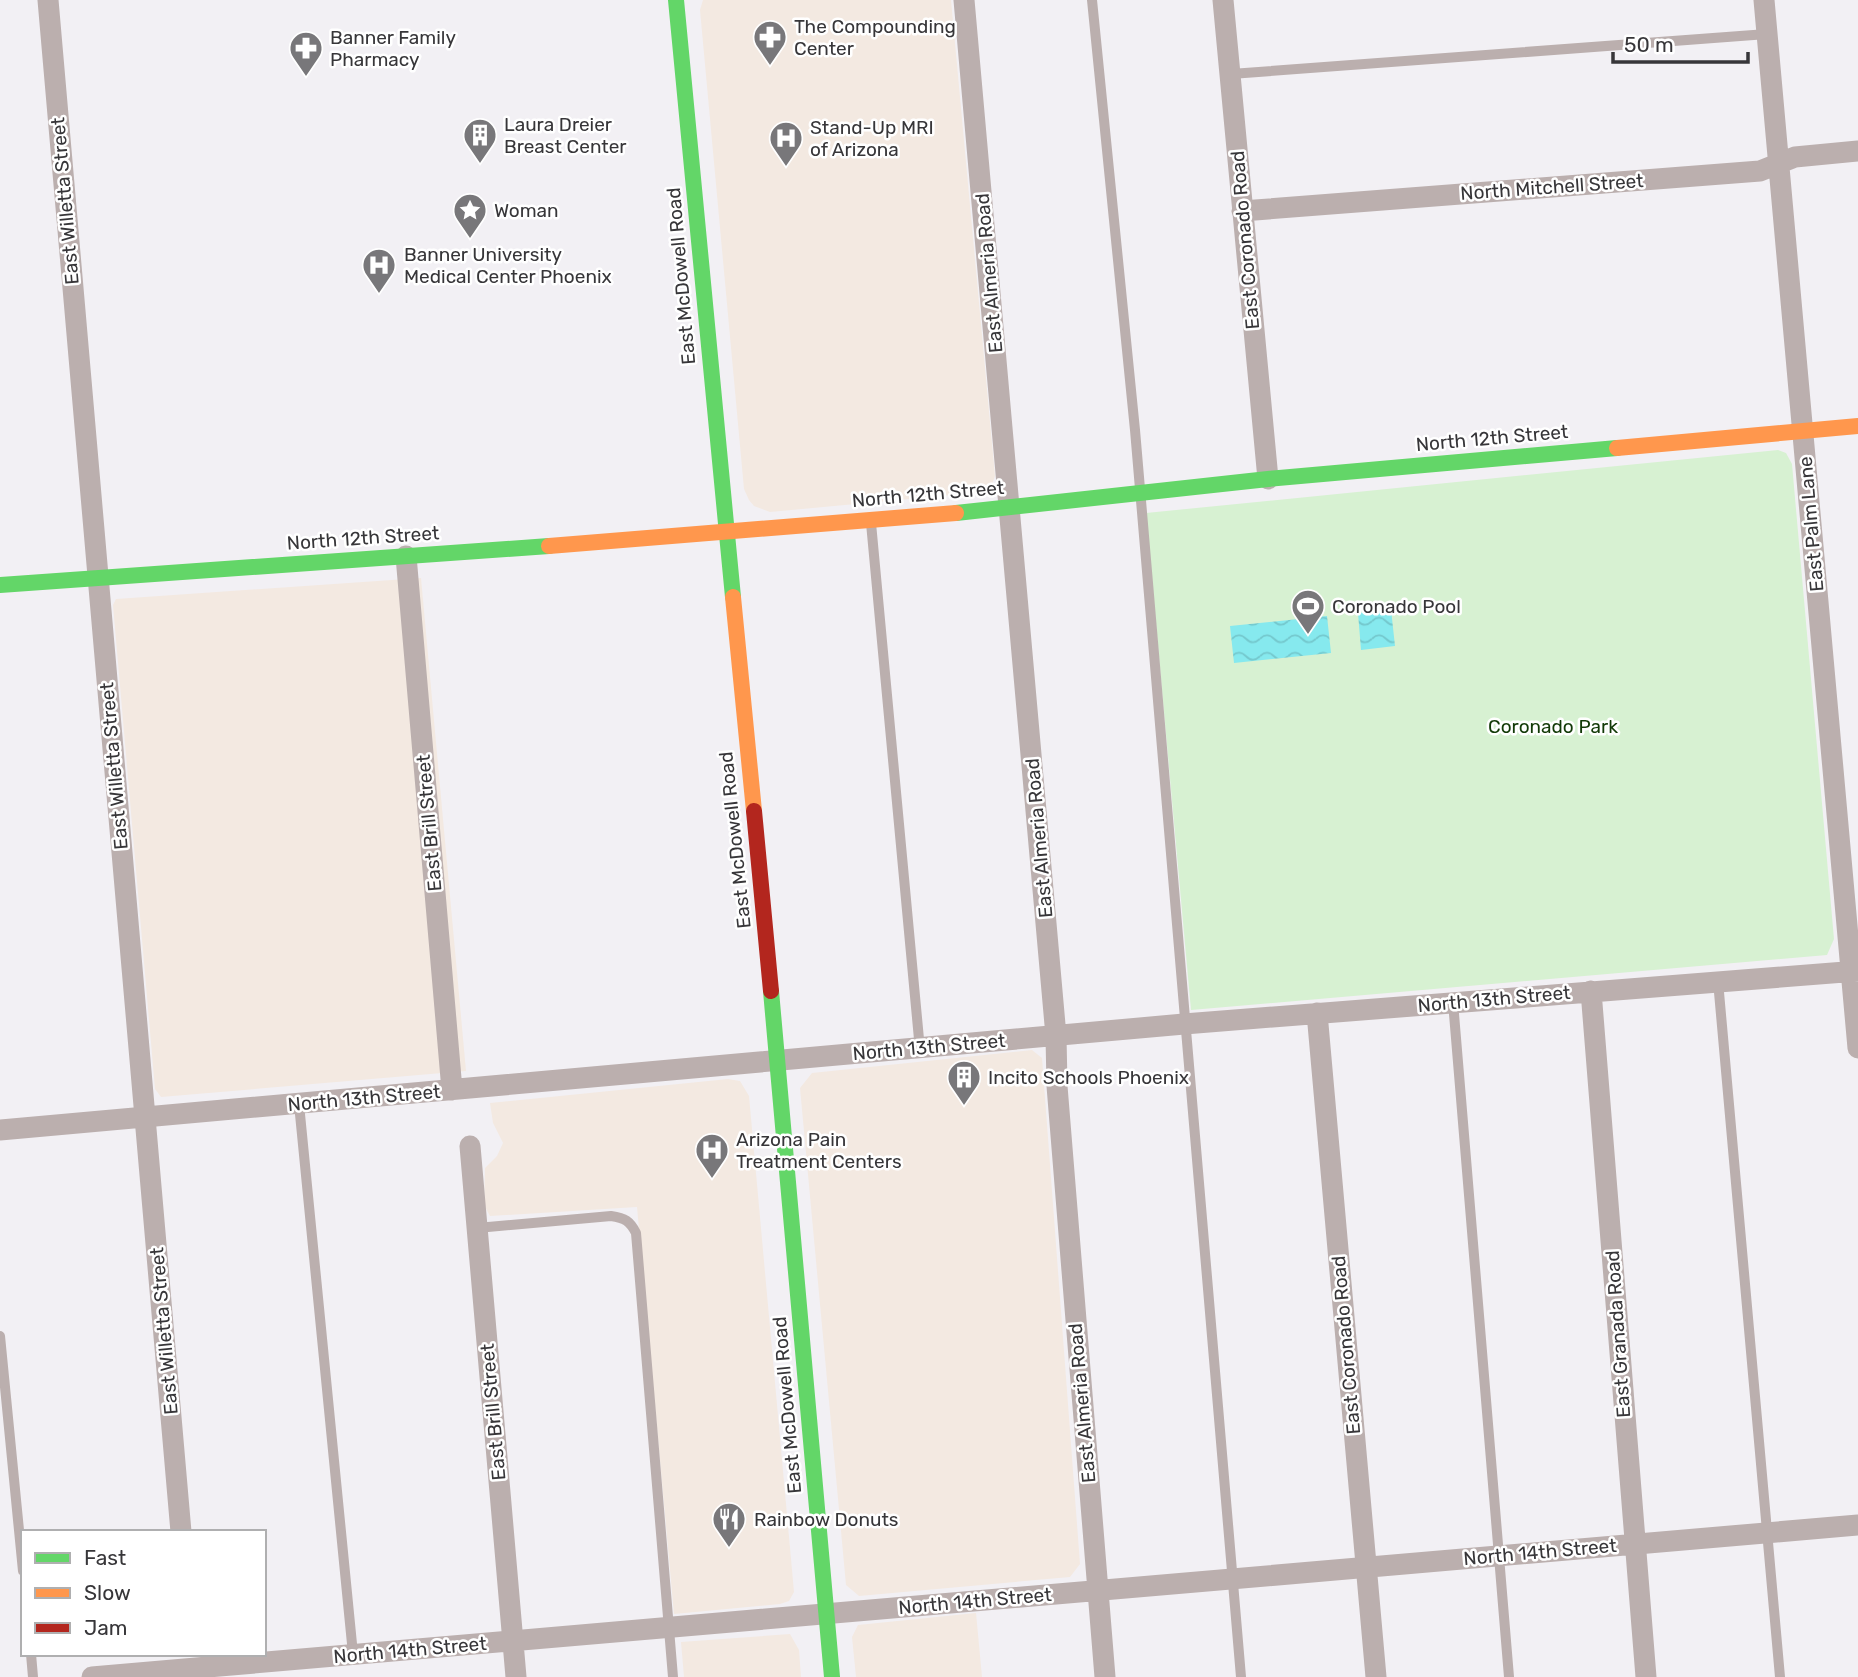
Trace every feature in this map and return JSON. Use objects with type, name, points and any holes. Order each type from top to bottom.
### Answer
[{"type":"street","name":"East Willetta Street","points":[[48,0],[181,1530]]},
{"type":"street","name":"East McDowell Road","points":[[676,0],[778,1060],[832,1677]]},
{"type":"street","name":"East Almeria Road","points":[[964,0],[1056,1036],[1057,1086],[1105,1677]]},
{"type":"street","name":"East Coronado Road","points":[[1223,0],[1268,479]]},
{"type":"street","name":"East Palm Lane","points":[[1764,0],[1855,971],[1858,1048]]},
{"type":"street","name":"North Mitchell Street","points":[[1242,211],[1760,171],[1795,157],[1858,151]]},
{"type":"street","name":"North 12th Street","points":[[0,584],[726,534],[1010,508],[1268,479],[1858,426]]},
{"type":"street","name":"East Brill Street","points":[[406,556],[452,1090]]},
{"type":"street","name":"North 13th Street","points":[[0,1130],[778,1060],[920,1050],[1184,1024],[1855,971]]},
{"type":"street","name":"East Granada Road","points":[[1591,991],[1646,1677]]},
{"type":"street","name":"East Coronado Road","points":[[1317,1013],[1376,1677]]},
{"type":"street","name":"East Brill Street","points":[[470,1146],[516,1677]]},
{"type":"street","name":"North 14th Street","points":[[92,1677],[192,1661],[353,1654],[1858,1525]]},
{"type":"lane","points":[[1092,0],[1139,493],[1241,1677]]},
{"type":"lane","points":[[1231,74],[1767,34]]},
{"type":"lane","points":[[871,520],[920,1050]]},
{"type":"lane","points":[[1718,981],[1780,1677]]},
{"type":"lane","points":[[1453,1002],[1509,1677]]},
{"type":"lane","points":[[299,1104],[353,1654]]},
{"type":"lane","points":[[477,1228],[611,1216],[622,1217],[631,1223],[636,1233],[673,1677]]},
{"type":"lane","points":[[0,1336],[21,1551]]},
{"type":"lane","points":[[31,1656],[33,1677]]},
{"type":"shaded area","points":[[703,0],[951,0],[995,476],[991,487],[984,492],[770,512],[754,506],[749,500],[744,489],[700,10]]},
{"type":"shaded area","points":[[421,578],[466,1071],[161,1097],[155,1089],[113,605],[116,599]]},
{"type":"shaded area","points":[[1032,1050],[1042,1058],[1080,1564],[1070,1577],[859,1596],[846,1585],[800,1088],[812,1073]]},
{"type":"shaded area","points":[[728,1079],[740,1081],[749,1096],[794,1592],[789,1601],[780,1604],[674,1614],[637,1207],[490,1216],[484,1205],[485,1168],[497,1156],[503,1143],[493,1123],[490,1103]]},
{"type":"shaded area","points":[[976,1613],[982,1677],[856,1677],[852,1637],[858,1625]]},
{"type":"shaded area","points":[[790,1634],[799,1650],[801,1677],[684,1677],[681,1642]]},
{"type":"green space","name":"Coronado Park","points":[[1778,450],[1786,453],[1792,464],[1834,939],[1827,955],[1191,1010],[1146,513]]},
{"type":"water","points":[[1391,609],[1395,646],[1361,650],[1358,613]]},
{"type":"water","points":[[1327,616],[1331,653],[1234,663],[1230,626]]},
{"type":"traffic: fast","points":[[676,0],[733,597]]},
{"type":"traffic: fast","points":[[956,513],[1268,479],[1617,448]]},
{"type":"traffic: fast","points":[[0,585],[549,546]]},
{"type":"traffic: fast","points":[[771,991],[832,1677]]},
{"type":"traffic: slow","points":[[1617,448],[1858,426]]},
{"type":"traffic: slow","points":[[549,546],[956,513]]},
{"type":"traffic: slow","points":[[733,597],[754,811]]},
{"type":"traffic: jam","points":[[754,811],[771,991]]},
{"type":"place","name":"The Compounding Center","points":[[770,67]]},
{"type":"place","name":"Banner Family Pharmacy","points":[[306,78]]},
{"type":"place","name":"Laura Dreier Breast Center","points":[[480,165]]},
{"type":"place","name":"Stand-Up MRI of Arizona","points":[[786,168]]},
{"type":"place","name":"Woman","points":[[470,240]]},
{"type":"place","name":"Banner University Medical Center Phoenix","points":[[379,295]]},
{"type":"place","name":"Coronado Pool","points":[[1308,636]]},
{"type":"place","name":"Incito Schools Phoenix","points":[[964,1107]]},
{"type":"place","name":"Arizona Pain Treatment Centers","points":[[712,1180]]},
{"type":"place","name":"Rainbow Donuts","points":[[729,1549]]}]
